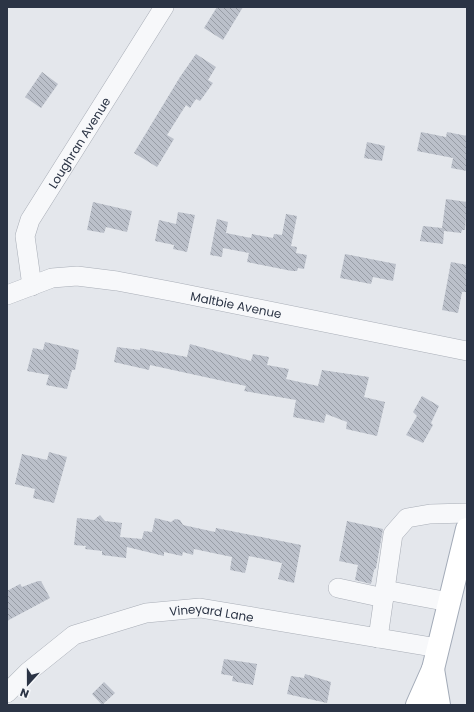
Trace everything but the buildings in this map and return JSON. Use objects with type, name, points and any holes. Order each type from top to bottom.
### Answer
[{"type":"main road","points":[[417,705],[433,669],[467,529]]},
{"type":"main road","points":[[433,669],[439,705]]},
{"type":"street","name":"Loughran Avenue","points":[[32,286],[25,236],[30,220],[164,7]]},
{"type":"street","name":"Maltbie Avenue","points":[[7,294],[52,278],[76,276],[117,281],[467,351]]},
{"type":"street","points":[[378,638],[393,534],[407,518],[430,514],[467,513]]},
{"type":"street","points":[[338,588],[449,602]]},
{"type":"street","name":"Vineyard Lane","points":[[7,693],[28,672],[74,635],[146,613],[200,608],[438,648]]}]
